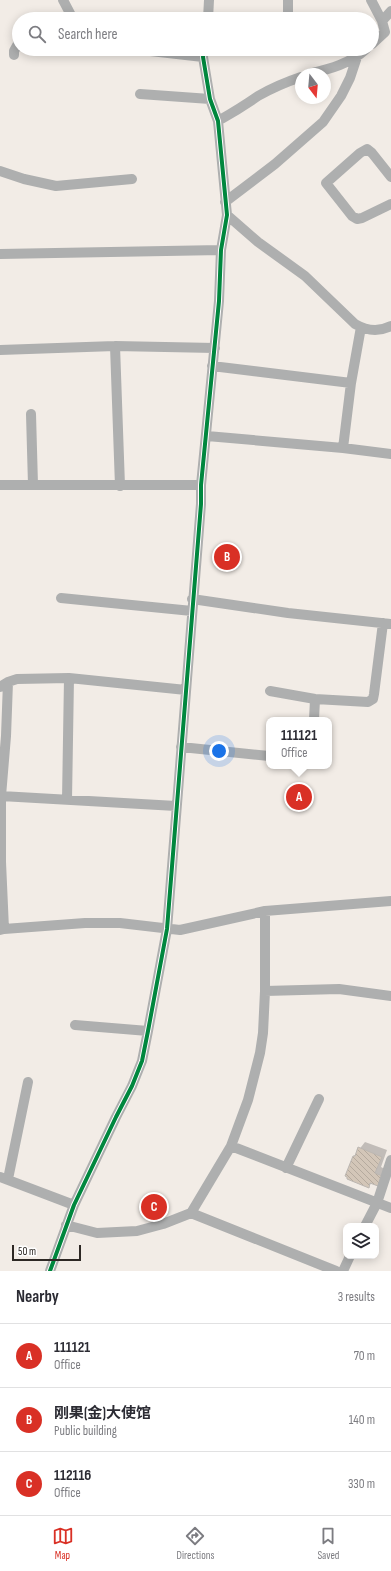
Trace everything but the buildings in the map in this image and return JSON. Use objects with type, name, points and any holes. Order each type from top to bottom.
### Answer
[{"type":"street","points":[[63,0],[69,12]]},
{"type":"street","points":[[208,12],[209,0]]},
{"type":"street","points":[[288,0],[288,12]]},
{"type":"street","points":[[372,0],[378,12]]},
{"type":"street","points":[[382,21],[391,11]]},
{"type":"street","points":[[379,15],[388,36],[379,40]]},
{"type":"street","points":[[50,1271],[74,1205],[132,1086],[142,1061],[167,929],[192,599],[201,504],[201,485],[207,436],[212,366],[220,301],[221,250],[227,215],[218,121],[210,99],[204,56]]},
{"type":"street","points":[[331,69],[357,58]]},
{"type":"street","points":[[225,202],[247,187],[323,122],[341,96],[350,78],[357,58]]},
{"type":"street","points":[[218,121],[239,110],[258,96],[281,84],[295,79]]},
{"type":"street","points":[[140,94],[210,99]]},
{"type":"street","points":[[391,177],[372,153],[367,150],[360,153],[326,183],[352,216],[357,219],[391,204]]},
{"type":"street","points":[[0,171],[24,179],[56,186],[132,179]]},
{"type":"street","points":[[227,215],[258,242],[305,276],[355,324],[378,331],[391,326]]},
{"type":"street","points":[[0,254],[221,250]]},
{"type":"street","points":[[343,448],[351,383],[361,327]]},
{"type":"street","points":[[0,350],[115,346],[215,348]]},
{"type":"street","points":[[115,346],[120,486]]},
{"type":"street","points":[[212,366],[351,383]]},
{"type":"street","points":[[32,414],[33,485]]},
{"type":"street","points":[[207,436],[343,448],[391,454]]},
{"type":"street","points":[[0,485],[201,485]]},
{"type":"street","points":[[61,598],[192,611]]},
{"type":"street","points":[[192,599],[288,613],[387,624],[373,699],[368,702],[316,698],[270,691]]},
{"type":"street","points":[[186,690],[69,678],[17,679],[4,685],[6,736],[1,796],[2,929],[85,923],[120,923],[180,930],[265,911],[391,901]]},
{"type":"street","points":[[67,800],[69,678]]},
{"type":"street","points":[[314,717],[316,698]]},
{"type":"street","points":[[181,747],[266,756]]},
{"type":"street","points":[[1,796],[176,806]]},
{"type":"street","points":[[66,1225],[97,1233],[137,1231],[164,1224],[191,1213],[231,1146],[248,1100],[260,1053],[263,1033],[265,911]]},
{"type":"street","points":[[264,991],[339,989],[391,996]]},
{"type":"street","points":[[75,1025],[148,1031]]},
{"type":"street","points":[[28,1082],[4,1178],[74,1205]]},
{"type":"street","points":[[286,1168],[319,1099]]},
{"type":"street","points":[[231,1146],[391,1208]]},
{"type":"street","points":[[367,1223],[377,1203],[391,1160]]},
{"type":"street","points":[[191,1213],[336,1271]]},
{"type":"street","points":[[342,1271],[348,1259]]},
{"type":"cycle path","points":[[50,1271],[74,1205],[132,1086],[142,1061],[167,929],[201,504],[201,485],[219,301],[221,250],[227,215],[218,121],[210,99],[203,56]]},
{"type":"place","name":"刚果(金)大使馆","points":[[227,557]]},
{"type":"place","name":"111121","points":[[299,797]]},
{"type":"place","name":"112116","points":[[154,1207]]}]
